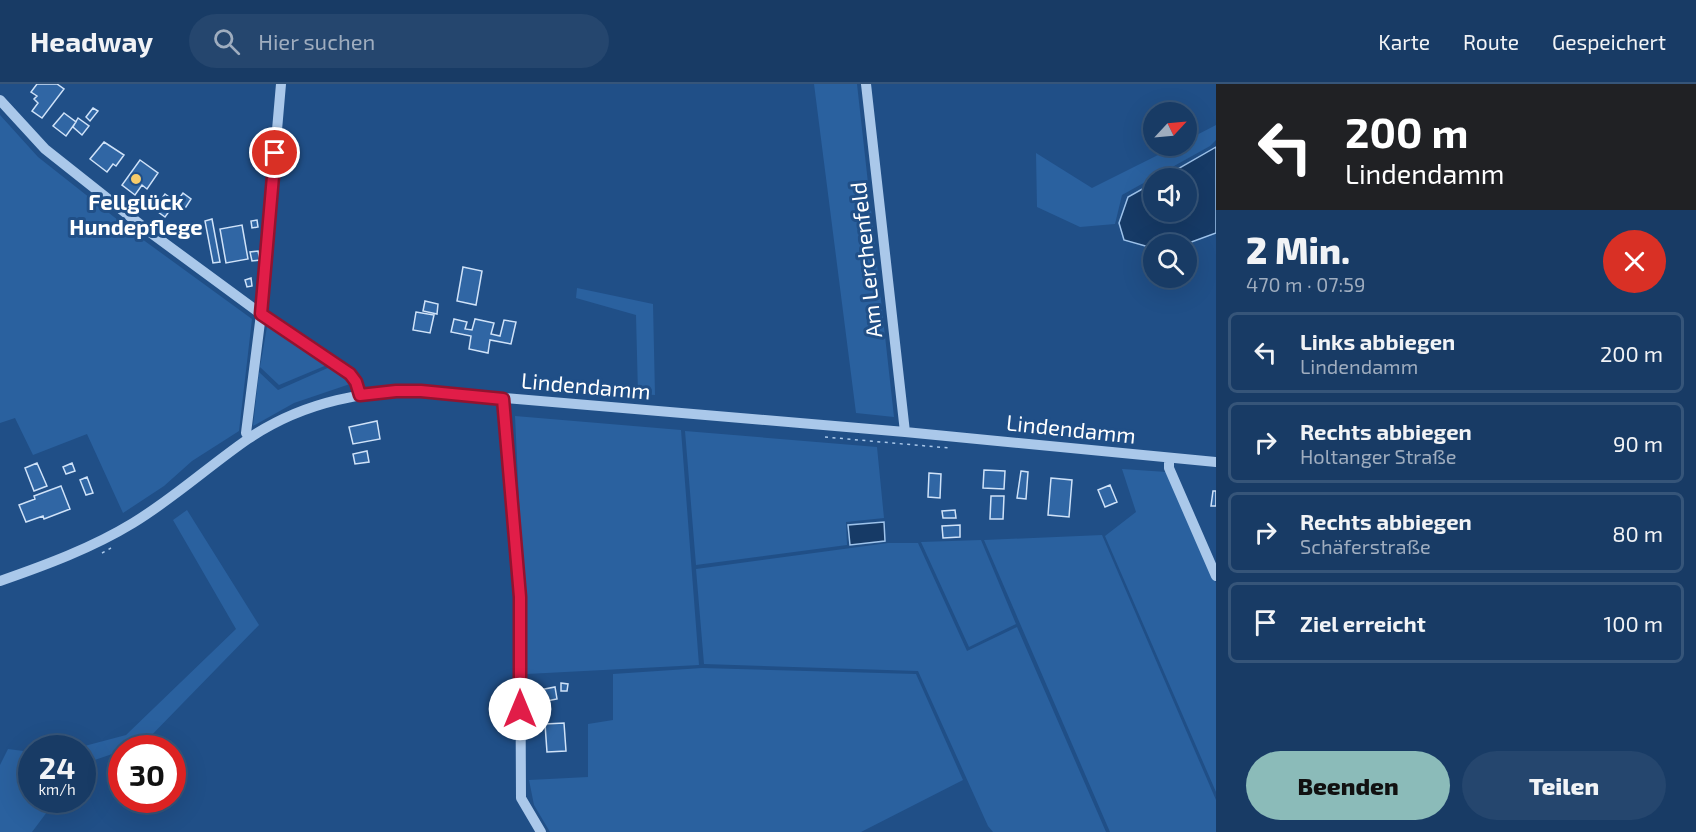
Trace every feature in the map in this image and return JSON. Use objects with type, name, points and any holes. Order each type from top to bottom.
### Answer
[{"type":"street","points":[[249,438],[246,433],[261,314],[281,84]]},
{"type":"street","name":"Am Lerchenfeld","points":[[866,84],[906,432]]},
{"type":"street","points":[[0,100],[45,149],[151,233],[261,314],[350,374],[356,382],[360,395]]},
{"type":"street","name":"Lindendamm","points":[[0,581],[77,551],[118,532],[166,501],[249,438],[302,411],[360,395],[396,391],[421,391],[906,432],[1216,462]]},
{"type":"street","points":[[503,399],[520,597],[521,798],[541,832]]},
{"type":"street","points":[[1169,459],[1169,468],[1216,576]]},
{"type":"shaded area","points":[[814,84],[857,84],[894,417],[856,413]]},
{"type":"shaded area","points":[[0,115],[38,157],[142,239],[252,319],[239,431],[192,461],[164,486],[123,513],[87,434],[33,455],[15,418],[0,423]]},
{"type":"shaded area","points":[[1216,125],[1216,140],[1197,153],[1197,135]]},
{"type":"shaded area","points":[[1216,147],[1216,233],[1197,240],[1197,234],[1143,234],[1143,245],[1124,240],[1119,223],[1128,197],[1143,189],[1143,222],[1197,222],[1197,168],[1179,168]]},
{"type":"shaded area","points":[[1036,153],[1092,188],[1156,156],[1192,156],[1170,168],[1143,168],[1143,183],[1122,195],[1115,224],[1080,227],[1037,207]]},
{"type":"shaded area","points":[[577,288],[653,304],[655,395],[638,394],[636,315],[576,298]]},
{"type":"shaded area","points":[[268,321],[327,365],[279,385],[260,367]]},
{"type":"shaded area","points":[[330,367],[350,384],[294,403],[253,426],[259,372],[278,390]]},
{"type":"shaded area","points":[[515,416],[681,430],[699,665],[527,674]]},
{"type":"shaded area","points":[[685,431],[877,447],[884,518],[846,522],[847,545],[696,565]]},
{"type":"shaded area","points":[[1122,469],[1167,472],[1216,583],[1216,792],[1105,536],[1136,512]]},
{"type":"shaded area","points":[[187,510],[259,625],[152,735],[126,735],[236,629],[173,520]]},
{"type":"shaded area","points":[[884,522],[885,541],[850,545],[848,525]]},
{"type":"shaded area","points":[[1102,535],[1216,800],[1216,832],[1110,832],[984,540]]},
{"type":"shaded area","points":[[981,540],[1016,624],[969,647],[921,542]]},
{"type":"shaded area","points":[[888,543],[918,543],[967,651],[1017,627],[1106,832],[993,832],[988,826],[918,671],[704,664],[696,569]]},
{"type":"shaded area","points":[[702,668],[916,674],[963,780],[861,832],[550,832],[534,805],[529,780],[588,777],[588,724],[613,720],[613,674]]},
{"type":"shaded area","points":[[108,740],[108,755],[96,760],[96,743]]},
{"type":"shaded area","points":[[8,749],[18,750],[18,813],[46,813],[32,832],[0,832],[0,765]]},
{"type":"building","points":[[37,84],[57,84],[64,89],[42,118],[32,111],[38,103],[34,99],[37,96],[31,92]]},
{"type":"building","points":[[93,108],[98,111],[90,121],[86,117]]},
{"type":"building","points":[[64,113],[76,122],[66,136],[53,126]]},
{"type":"building","points":[[78,118],[89,126],[82,135],[73,127]]},
{"type":"building","points":[[104,142],[124,155],[116,166],[113,164],[107,172],[90,159]]},
{"type":"building","points":[[140,160],[158,173],[147,189],[142,185],[135,195],[122,185]]},
{"type":"building","points":[[183,193],[191,199],[184,210],[175,204]]},
{"type":"building","points":[[165,194],[176,202],[165,217],[154,209]]},
{"type":"building","points":[[212,219],[220,262],[213,263],[205,221]]},
{"type":"building","points":[[257,220],[258,227],[252,228],[251,221]]},
{"type":"building","points":[[242,225],[248,259],[226,263],[220,229]]},
{"type":"building","points":[[258,251],[260,260],[252,261],[250,252]]},
{"type":"building","points":[[463,267],[482,271],[476,305],[457,301]]},
{"type":"building","points":[[251,278],[252,286],[247,287],[245,280]]},
{"type":"building","points":[[425,301],[438,304],[437,314],[423,311]]},
{"type":"building","points":[[416,312],[434,315],[430,333],[413,330]]},
{"type":"building","points":[[454,319],[467,322],[465,329],[472,330],[475,319],[494,323],[491,334],[500,336],[504,320],[516,322],[511,344],[490,340],[488,353],[469,349],[471,336],[451,332]]},
{"type":"building","points":[[377,421],[380,439],[353,444],[349,427]]},
{"type":"building","points":[[367,451],[369,462],[355,464],[353,454]]},
{"type":"building","points":[[37,463],[47,486],[34,491],[25,468]]},
{"type":"building","points":[[72,463],[75,471],[66,474],[63,467]]},
{"type":"building","points":[[984,470],[1005,471],[1004,489],[983,488]]},
{"type":"building","points":[[1021,471],[1028,472],[1026,499],[1017,498]]},
{"type":"building","points":[[929,473],[941,474],[940,498],[928,497]]},
{"type":"building","points":[[87,477],[93,493],[86,495],[80,480]]},
{"type":"building","points":[[1051,478],[1072,480],[1069,517],[1048,515]]},
{"type":"building","points":[[1110,485],[1117,502],[1105,507],[1098,490]]},
{"type":"building","points":[[61,486],[70,509],[44,519],[43,516],[26,522],[19,505],[35,499],[34,496]]},
{"type":"building","points":[[1213,491],[1216,491],[1216,506],[1211,506]]},
{"type":"building","points":[[991,496],[1004,496],[1003,519],[990,519]]},
{"type":"building","points":[[955,510],[956,518],[943,518],[942,511]]},
{"type":"building","points":[[960,525],[960,537],[943,538],[942,526]]},
{"type":"building","points":[[561,683],[568,684],[567,691],[561,691]]},
{"type":"building","points":[[555,687],[557,699],[536,703],[534,691]]},
{"type":"building","points":[[564,723],[566,751],[547,752],[545,724]]},
{"type":"place","name":"Fellglück Hundepflege","points":[[136,179]]},
{"type":"route","points":[[275,153],[261,314],[350,374],[356,382],[360,395],[421,391],[503,399],[520,597],[520,709]]}]
